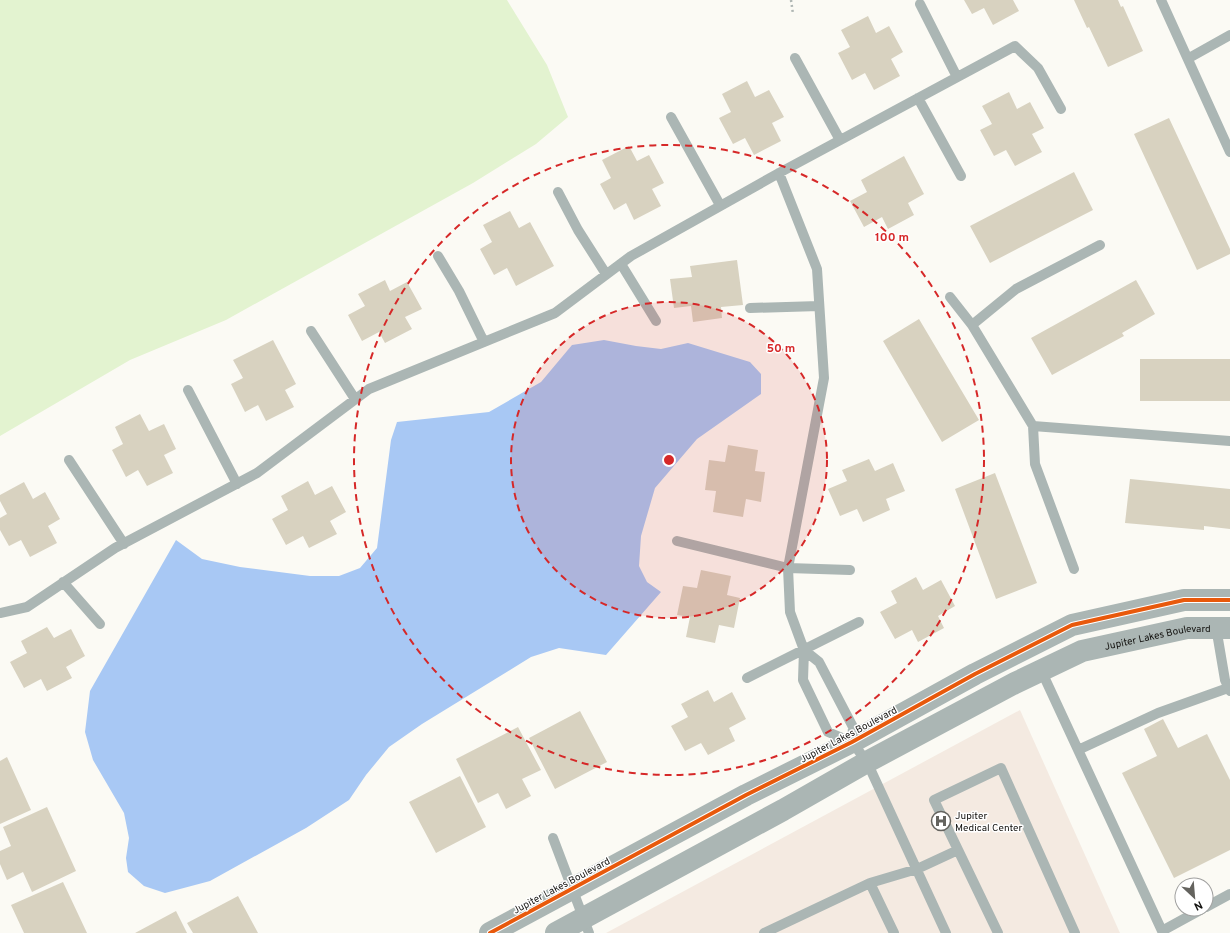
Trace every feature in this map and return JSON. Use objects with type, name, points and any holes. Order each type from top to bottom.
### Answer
[{"type":"street","name":"Jupiter Lakes Boulevard","points":[[490,933],[746,795],[852,742],[975,674],[1072,626],[1184,600],[1230,600]]},
{"type":"street","name":"Jupiter Lakes Boulevard","points":[[556,933],[586,926],[867,762],[1041,670],[1082,651],[1187,628],[1223,627]]},
{"type":"lane","points":[[1161,0],[1189,58],[1230,152]]},
{"type":"lane","points":[[920,4],[957,77]]},
{"type":"lane","points":[[1189,58],[1230,35]]},
{"type":"lane","points":[[1,610],[27,607],[63,582],[124,544],[257,473],[369,389],[555,313],[631,256],[779,172],[1015,46],[1038,68],[1061,108]]},
{"type":"lane","points":[[795,58],[840,140]]},
{"type":"lane","points":[[918,98],[961,176]]},
{"type":"lane","points":[[671,116],[720,206]]},
{"type":"lane","points":[[779,172],[817,269],[824,378],[788,568],[790,612],[804,650],[803,680],[828,732],[852,742],[867,762],[946,933]]},
{"type":"lane","points":[[558,192],[578,230],[606,274]]},
{"type":"lane","points":[[972,325],[1016,289],[1100,245]]},
{"type":"lane","points":[[438,256],[459,291],[484,342]]},
{"type":"lane","points":[[621,264],[656,321]]},
{"type":"lane","points":[[950,297],[972,325],[1033,426],[1035,464],[1074,569]]},
{"type":"lane","points":[[750,308],[819,306]]},
{"type":"lane","points":[[311,331],[355,399]]},
{"type":"lane","points":[[188,390],[237,484]]},
{"type":"lane","points":[[1033,426],[1230,441]]},
{"type":"lane","points":[[69,460],[124,544]]},
{"type":"lane","points":[[677,541],[788,568],[850,570]]},
{"type":"lane","points":[[63,582],[100,624]]},
{"type":"lane","points":[[747,678],[859,622]]},
{"type":"lane","points":[[1078,750],[1158,713],[1229,690],[1225,680],[1223,627]]},
{"type":"lane","points":[[804,650],[819,662],[853,727],[852,742]]},
{"type":"lane","points":[[1041,670],[1163,932],[1188,917]]},
{"type":"lane","points":[[998,933],[934,800],[1001,768],[1075,933]]},
{"type":"lane","points":[[553,838],[586,926]]},
{"type":"lane","points":[[764,933],[870,883],[917,868],[958,850]]},
{"type":"lane","points":[[870,883],[894,933]]},
{"type":"lane","points":[[1214,903],[1230,894]]},
{"type":"path","points":[[791,0],[793,14]]},
{"type":"shaded area","name":"Jupiter Medical Center","points":[[1020,710],[1120,933],[606,933]]},
{"type":"green space","points":[[0,0],[507,0],[547,65],[568,117],[536,144],[473,183],[226,320],[130,360],[0,436]]},
{"type":"water","points":[[604,340],[661,349],[688,343],[750,362],[761,374],[761,394],[697,439],[655,488],[641,536],[639,566],[647,582],[661,592],[606,655],[559,648],[531,657],[422,724],[389,747],[366,775],[349,800],[306,828],[210,881],[165,893],[144,886],[128,872],[126,858],[129,838],[124,813],[93,760],[85,732],[90,691],[176,540],[202,559],[240,567],[310,576],[339,576],[360,568],[377,548],[391,440],[397,422],[489,412],[541,382],[572,345]]},
{"type":"building","points":[[964,0],[1013,0],[1019,11],[993,25],[984,8],[972,14]]},
{"type":"building","points":[[1074,0],[1118,0],[1121,7],[1123,6],[1143,51],[1108,67]]},
{"type":"building","points":[[868,16],[876,33],[889,26],[903,52],[891,59],[900,76],[874,90],[865,73],[852,80],[838,53],[850,47],[841,30]]},
{"type":"building","points":[[747,81],[755,97],[769,90],[784,117],[772,123],[781,141],[754,155],[745,138],[733,144],[719,118],[731,112],[722,94]]},
{"type":"building","points":[[1009,92],[1017,109],[1030,102],[1044,128],[1032,134],[1042,152],[1015,166],[1006,150],[994,156],[980,130],[992,124],[982,106]]},
{"type":"building","points":[[1169,118],[1230,249],[1230,254],[1197,270],[1134,134]]},
{"type":"building","points":[[629,146],[637,161],[649,155],[664,183],[652,189],[661,206],[634,220],[626,203],[614,210],[600,184],[611,178],[602,160]]},
{"type":"building","points":[[904,156],[924,194],[908,203],[914,215],[888,229],[882,217],[864,227],[850,201],[867,192],[861,180]]},
{"type":"building","points":[[1074,172],[1093,210],[990,263],[970,226]]},
{"type":"building","points":[[510,211],[519,228],[530,222],[554,266],[516,286],[507,268],[494,275],[480,249],[492,242],[483,225]]},
{"type":"building","points":[[737,260],[743,305],[721,307],[722,318],[693,322],[691,306],[674,308],[670,279],[692,277],[690,266]]},
{"type":"building","points":[[385,280],[390,291],[407,282],[422,309],[405,317],[412,329],[385,343],[379,332],[362,341],[348,315],[365,306],[358,294]]},
{"type":"building","points":[[1136,280],[1155,314],[1122,333],[1124,336],[1052,375],[1031,338]]},
{"type":"building","points":[[919,319],[979,420],[942,442],[883,341]]},
{"type":"building","points":[[273,340],[296,384],[285,390],[294,407],[266,421],[258,405],[245,412],[231,384],[243,378],[233,360]]},
{"type":"building","points":[[1140,359],[1230,359],[1230,401],[1140,401]]},
{"type":"building","points":[[140,414],[149,431],[164,424],[176,449],[164,455],[173,473],[147,486],[138,470],[126,477],[112,450],[123,444],[115,427]]},
{"type":"building","points":[[728,445],[758,450],[755,471],[765,472],[761,502],[746,499],[743,517],[713,512],[716,491],[705,490],[709,460],[725,462]]},
{"type":"building","points":[[869,459],[875,471],[893,463],[905,491],[886,499],[890,510],[863,522],[857,509],[840,516],[828,489],[847,481],[842,470]]},
{"type":"building","points":[[995,473],[1037,583],[996,599],[955,489]]},
{"type":"building","points":[[1130,479],[1230,489],[1230,529],[1204,526],[1204,530],[1125,523]]},
{"type":"building","points":[[308,481],[315,495],[332,486],[346,512],[330,521],[337,534],[309,548],[303,536],[286,545],[272,519],[288,510],[281,496]]},
{"type":"building","points":[[24,482],[33,499],[45,492],[60,519],[48,526],[57,543],[30,557],[21,540],[9,546],[0,530],[0,518],[7,514],[0,501],[0,495]]},
{"type":"building","points":[[701,570],[731,576],[727,595],[740,598],[734,628],[719,625],[715,643],[686,637],[690,617],[677,615],[683,586],[697,588]]},
{"type":"building","points":[[916,577],[923,590],[941,580],[955,606],[938,616],[944,628],[918,642],[912,630],[895,639],[880,612],[897,603],[891,591]]},
{"type":"building","points":[[47,627],[54,638],[71,629],[85,656],[66,667],[72,678],[47,691],[41,679],[24,688],[10,662],[27,653],[21,641]]},
{"type":"building","points":[[708,690],[714,702],[732,692],[746,719],[729,728],[735,741],[708,755],[701,743],[685,751],[671,726],[688,717],[681,704]]},
{"type":"building","points":[[580,711],[607,762],[555,789],[529,738]]},
{"type":"building","points":[[1163,719],[1178,748],[1207,734],[1230,780],[1230,850],[1174,878],[1122,773],[1157,756],[1144,729]]},
{"type":"building","points":[[518,727],[541,770],[522,779],[531,796],[506,809],[498,793],[478,803],[456,759]]},
{"type":"building","points":[[7,757],[31,810],[0,824],[0,761]]},
{"type":"building","points":[[460,776],[486,827],[436,853],[409,802]]},
{"type":"building","points":[[47,807],[76,871],[32,892],[23,872],[7,880],[0,864],[0,851],[11,846],[3,827]]},
{"type":"building","points":[[63,882],[87,933],[24,933],[11,905]]},
{"type":"building","points":[[238,896],[258,933],[193,933],[187,923]]},
{"type":"building","points":[[176,911],[187,933],[135,933]]},
{"type":"cycle path","points":[[490,933],[746,795],[852,742],[975,674],[1072,625],[1184,600],[1230,600]]},
{"type":"place","name":"Jupiter Medical Center","points":[[941,821]]}]
